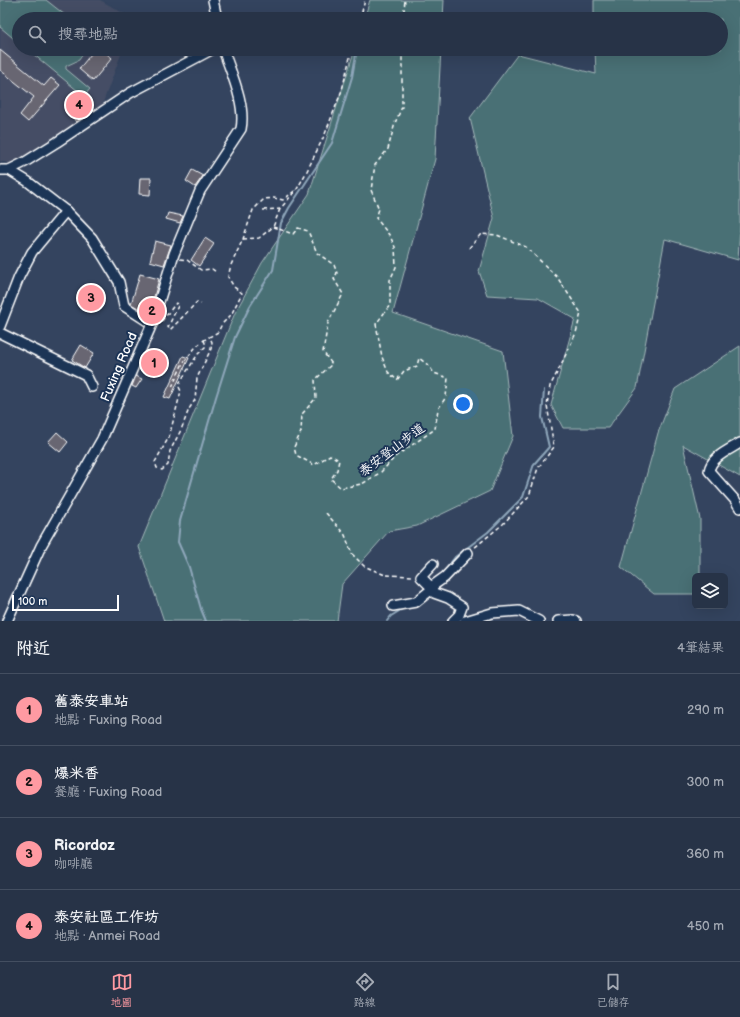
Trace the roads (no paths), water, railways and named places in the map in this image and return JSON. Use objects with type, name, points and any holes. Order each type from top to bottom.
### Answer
[{"type":"street","points":[[213,0],[216,12]]},
{"type":"street","points":[[4,170],[57,142],[130,93],[200,56]]},
{"type":"street","name":"Fuxing Road","points":[[8,621],[41,546],[102,439],[152,323],[172,258],[200,191],[241,129],[241,103],[225,56]]},
{"type":"street","points":[[4,170],[27,181],[66,211],[92,238],[119,282],[124,306],[152,323]]},
{"type":"street","points":[[0,326],[19,277],[32,252],[66,211]]},
{"type":"street","points":[[0,334],[86,375],[92,387]]},
{"type":"street","points":[[740,443],[715,458],[709,471],[713,478],[740,508]]},
{"type":"street","points":[[393,606],[416,602],[445,577],[468,553]]},
{"type":"street","points":[[433,564],[421,577],[434,593],[448,598],[462,607],[459,615],[453,621]]},
{"type":"street","points":[[464,621],[492,613],[519,611],[539,621]]},
{"type":"street","points":[[558,621],[576,621]]},
{"type":"waterway","points":[[206,621],[189,567],[178,542],[180,521],[235,337],[250,306],[273,270],[281,223],[289,208],[332,143],[352,77],[356,56]]},
{"type":"waterway","points":[[443,573],[455,557],[488,532],[523,497],[534,464],[549,447],[542,417],[544,390]]},
{"type":"waterway","points":[[387,621],[391,616],[404,608]]},
{"type":"place","name":"泰安社區工作坊","points":[[79,105]]},
{"type":"place","name":"Ricordoz","points":[[91,298]]},
{"type":"place","name":"爆米香","points":[[152,311]]},
{"type":"place","name":"舊泰安車站","points":[[154,363]]}]
